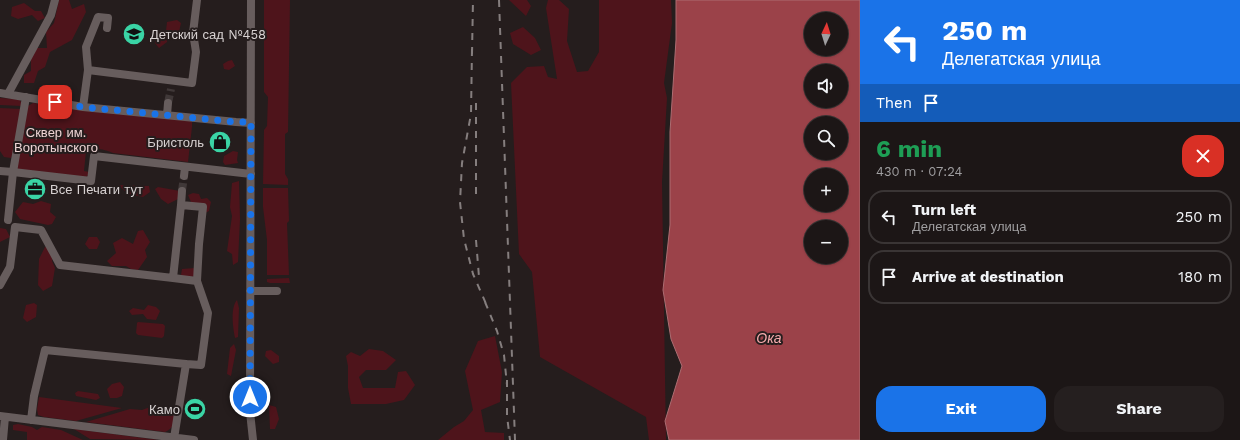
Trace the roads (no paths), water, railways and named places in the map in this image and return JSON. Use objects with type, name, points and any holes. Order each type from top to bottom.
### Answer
[{"type":"street","points":[[55,0],[51,15],[4,94],[83,107],[236,122],[251,122]]},
{"type":"street","points":[[88,70],[192,83],[196,52],[193,33],[197,0]]},
{"type":"street","points":[[251,0],[250,412],[253,440]]},
{"type":"street","points":[[83,107],[88,70],[86,47],[98,17],[108,18],[107,28]]},
{"type":"street","points":[[171,89],[172,80]]},
{"type":"street","points":[[8,220],[13,172],[26,97]]},
{"type":"street","points":[[166,115],[168,103]]},
{"type":"street","points":[[0,171],[91,181],[94,156],[251,174]]},
{"type":"street","points":[[184,176],[185,166]]},
{"type":"street","points":[[173,278],[182,190]]},
{"type":"street","points":[[31,420],[34,396],[45,350],[201,365],[208,313],[197,281],[203,207],[181,205]]},
{"type":"street","points":[[0,285],[10,267],[15,227],[41,230],[60,265],[197,281]]},
{"type":"street","points":[[250,291],[277,291]]},
{"type":"street","points":[[174,438],[186,364]]},
{"type":"street","points":[[3,440],[3,416],[194,440]]},
{"type":"water","name":"Ока","points":[[676,0],[860,0],[860,440],[669,440],[665,421],[682,366],[671,339],[663,290],[670,225],[670,132],[676,40]]},
{"type":"tunnel","points":[[168,103],[171,89]]},
{"type":"tunnel","points":[[182,191],[184,176]]},
{"type":"railway","points":[[472,54],[473,0]]},
{"type":"railway","points":[[499,0],[515,440]]},
{"type":"railway","points":[[472,49],[471,114],[462,163],[460,202],[464,239],[473,274],[487,306]]},
{"type":"railway","points":[[476,103],[476,195]]},
{"type":"railway","points":[[476,240],[479,277]]},
{"type":"railway","points":[[485,302],[497,331],[504,355],[507,385]]},
{"type":"railway","points":[[507,380],[507,416],[510,440]]},
{"type":"place","name":"Детский сад №458","points":[[134,34]]},
{"type":"place","name":"Бристоль","points":[[220,142]]},
{"type":"place","name":"Все Печати тут","points":[[35,189]]},
{"type":"place","name":"Камо","points":[[195,409]]},
{"type":"park label","name":"Сквер им. Воротынского","points":[[56,140]]}]
